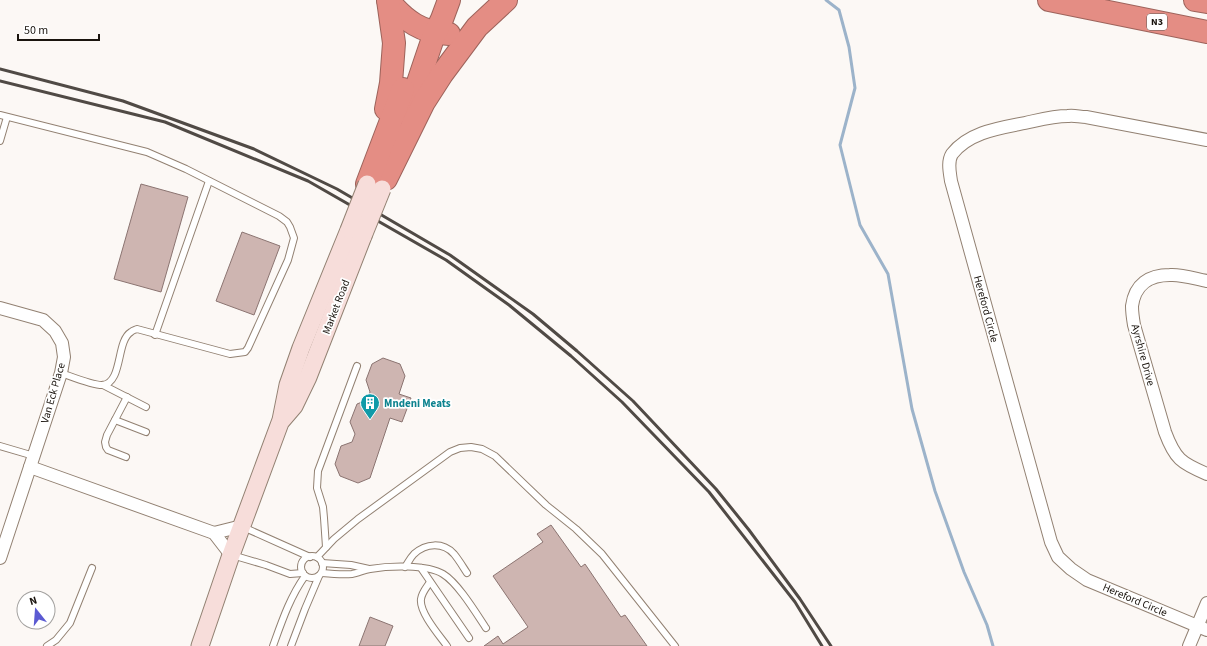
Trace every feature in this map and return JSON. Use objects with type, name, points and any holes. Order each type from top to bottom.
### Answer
[{"type":"highway","points":[[388,0],[398,12],[411,22],[430,31],[460,34],[477,27]]},
{"type":"highway","points":[[376,180],[383,122],[391,83],[394,43],[388,0]]},
{"type":"highway","points":[[376,180],[430,31],[437,0]]},
{"type":"highway","points":[[430,31],[442,19],[449,0]]},
{"type":"highway","points":[[376,180],[442,74],[477,27],[506,0]]},
{"type":"highway","points":[[1041,0],[1107,12]]},
{"type":"highway","name":"N3","points":[[1049,0],[1207,32]]},
{"type":"highway","points":[[1195,0],[1207,2]]},
{"type":"street","name":"Hereford Circle","points":[[1202,628],[1087,580],[1058,558],[1051,542],[951,181],[949,166],[951,155],[963,144],[976,136],[991,130],[1050,118],[1069,116],[1094,119],[1207,140]]},
{"type":"street","name":"Market Road","points":[[200,646],[230,554],[282,420],[288,385],[304,341],[356,233],[376,180]]},
{"type":"street","name":"Ayrshire Drive","points":[[1207,281],[1171,275],[1151,278],[1141,285],[1135,294],[1132,308],[1134,325],[1170,445],[1175,456],[1184,463],[1207,474]]},
{"type":"street","name":"Van Eck Place","points":[[0,308],[42,320],[55,331],[62,343],[64,357],[61,373],[0,558]]},
{"type":"street","points":[[32,462],[214,533],[230,554]]},
{"type":"street","points":[[214,533],[242,526]]},
{"type":"street","points":[[1189,646],[1202,628],[1207,603]]},
{"type":"lane","points":[[0,141],[3,116],[147,152],[186,169],[279,216],[288,222],[294,238],[288,260],[248,348],[244,352],[230,354],[137,329],[130,332],[126,337],[114,377],[109,383],[96,385],[61,373]]},
{"type":"lane","points":[[155,335],[209,181]]},
{"type":"lane","points":[[326,547],[323,507],[317,488],[317,476],[357,366]]},
{"type":"lane","points":[[103,385],[146,407]]},
{"type":"lane","points":[[126,456],[108,450],[105,442],[107,435],[127,397]]},
{"type":"lane","points":[[115,420],[146,432]]},
{"type":"lane","points":[[0,446],[32,462]]},
{"type":"lane","points":[[242,526],[310,557],[317,557],[326,547],[358,519],[450,452],[460,448],[472,447],[482,449],[495,456],[546,505],[576,529],[602,554],[676,646]]},
{"type":"lane","points":[[405,567],[414,554],[422,548],[430,545],[438,545],[453,554],[467,572]]},
{"type":"lane","points":[[230,554],[290,574],[304,574],[312,578],[320,575],[350,574],[371,569],[405,567],[435,570],[444,574],[459,588],[486,628]]},
{"type":"lane","points":[[274,646],[289,602],[304,574],[302,565],[303,561],[310,557]]},
{"type":"lane","points":[[291,646],[323,566],[317,557]]},
{"type":"lane","points":[[322,563],[358,566],[371,569]]},
{"type":"lane","points":[[47,646],[56,640],[70,623],[92,568]]},
{"type":"lane","points":[[421,568],[469,638]]},
{"type":"lane","points":[[430,582],[421,598],[421,606],[424,613],[447,646]]},
{"type":"building","points":[[141,184],[188,197],[161,292],[114,279]]},
{"type":"building","points":[[242,232],[280,246],[254,315],[216,301]]},
{"type":"building","name":"Mndeni Meats","points":[[383,358],[400,364],[405,376],[399,394],[411,398],[402,422],[390,418],[370,478],[358,483],[340,476],[335,464],[341,446],[352,442],[355,434],[350,422],[357,404],[367,400],[370,392],[366,380],[372,364]]},
{"type":"building","points":[[551,525],[581,567],[585,564],[621,617],[625,615],[647,646],[484,646],[498,636],[503,644],[528,627],[493,576],[543,542],[537,534]]},
{"type":"building","points":[[370,617],[393,626],[385,646],[359,646]]},
{"type":"waterway","points":[[826,0],[839,10],[849,47],[855,88],[840,145],[860,225],[888,274],[912,409],[935,491],[964,572],[987,625],[993,646]]},
{"type":"railway","points":[[0,69],[123,101],[254,149],[337,189],[450,255],[533,314],[633,401],[716,489],[749,530],[800,599],[831,646]]},
{"type":"railway","points":[[0,81],[165,122],[308,181],[446,260],[509,305],[571,356],[622,402],[709,492],[795,602],[822,646]]},
{"type":"place","name":"Mndeni Meats","points":[[370,420]]}]
